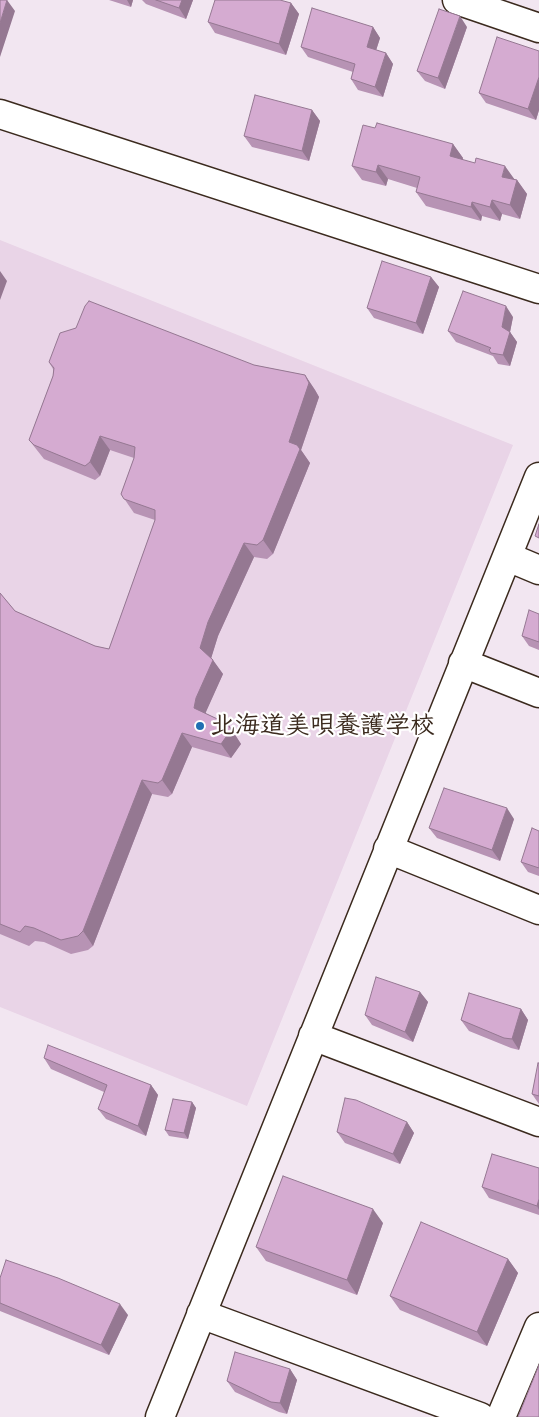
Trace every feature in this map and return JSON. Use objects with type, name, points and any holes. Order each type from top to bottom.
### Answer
[{"type":"street","points":[[457,0],[539,28]]},
{"type":"street","points":[[0,114],[539,289]]},
{"type":"street","points":[[160,1417],[539,477]]},
{"type":"street","points":[[508,557],[539,570]]},
{"type":"street","points":[[463,662],[539,693]]},
{"type":"street","points":[[388,849],[539,910]]},
{"type":"street","points":[[313,1036],[539,1122]]},
{"type":"street","points":[[202,1314],[480,1417]]},
{"type":"street","points":[[501,1417],[539,1327]]},
{"type":"shaded area","name":"北海道美唄養護学校","points":[[0,240],[513,445],[247,1106],[0,1007]]},
{"type":"building","points":[[0,0],[7,0],[0,23]]},
{"type":"building","points":[[156,0],[182,0],[179,8]]},
{"type":"building","points":[[215,0],[280,0],[291,3],[279,44],[208,22]]},
{"type":"building","points":[[312,8],[373,27],[367,47],[386,53],[375,87],[351,79],[355,64],[301,47]]},
{"type":"building","points":[[439,9],[460,16],[438,78],[417,71]]},
{"type":"building","points":[[497,37],[539,51],[539,77],[528,109],[479,93]]},
{"type":"building","points":[[255,95],[312,110],[302,151],[244,136]]},
{"type":"building","points":[[377,123],[453,144],[450,156],[475,163],[476,158],[505,166],[502,177],[517,180],[510,205],[492,200],[490,207],[472,202],[471,207],[416,192],[420,177],[378,165],[376,172],[352,166],[363,125],[375,128]]},
{"type":"building","points":[[382,261],[431,277],[416,323],[367,308]]},
{"type":"building","points":[[463,291],[506,306],[502,327],[510,332],[503,355],[491,353],[489,350],[491,348],[448,331]]},
{"type":"building","points":[[89,301],[254,365],[305,375],[309,383],[289,442],[297,445],[300,449],[263,540],[257,545],[244,543],[208,622],[200,648],[213,660],[196,698],[194,708],[228,724],[231,730],[221,744],[182,733],[162,780],[158,783],[142,780],[83,931],[78,936],[61,940],[34,928],[25,926],[20,932],[0,924],[0,593],[15,611],[95,646],[109,649],[155,520],[155,510],[124,499],[121,494],[134,458],[135,447],[100,436],[90,462],[85,466],[34,445],[29,440],[53,376],[54,368],[49,362],[60,333],[76,328]]},
{"type":"building","points":[[539,524],[539,538],[535,536]]},
{"type":"building","points":[[529,610],[539,614],[539,642],[522,636]]},
{"type":"building","points":[[444,788],[507,808],[492,850],[429,828]]},
{"type":"building","points":[[532,828],[539,831],[539,868],[521,862]]},
{"type":"building","points":[[376,977],[420,992],[405,1032],[365,1015]]},
{"type":"building","points":[[469,993],[521,1009],[512,1039],[504,1038],[461,1020]]},
{"type":"building","points":[[48,1045],[151,1085],[138,1126],[98,1109],[107,1085],[44,1058]]},
{"type":"building","points":[[539,1063],[539,1096],[532,1094]]},
{"type":"building","points":[[345,1098],[356,1100],[407,1122],[393,1154],[337,1132]]},
{"type":"building","points":[[173,1099],[192,1102],[184,1133],[165,1130]]},
{"type":"building","points":[[492,1154],[539,1168],[539,1199],[537,1206],[482,1187]]},
{"type":"building","points":[[283,1176],[373,1209],[347,1280],[256,1247]]},
{"type":"building","points":[[421,1222],[508,1259],[477,1332],[390,1296]]},
{"type":"building","points":[[6,1260],[58,1278],[120,1304],[101,1345],[0,1303],[0,1278]]},
{"type":"building","points":[[235,1352],[290,1369],[280,1403],[271,1402],[227,1381]]},
{"type":"building","points":[[539,1365],[539,1417],[518,1417]]},
{"type":"place","name":"北海道美唄養護学校","points":[[200,726]]}]
